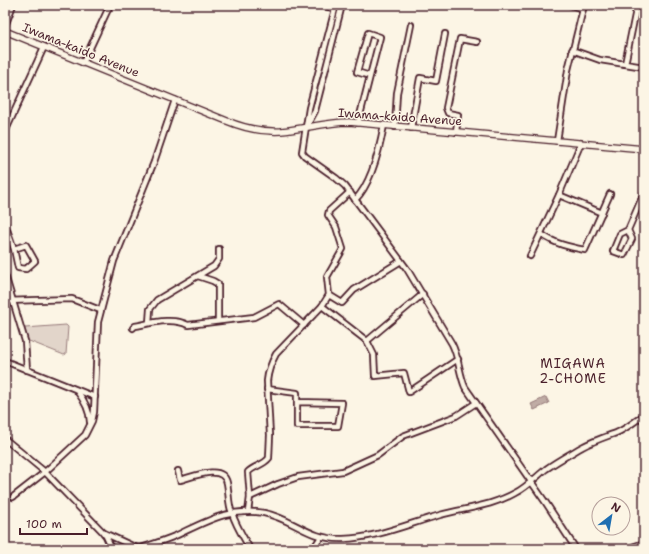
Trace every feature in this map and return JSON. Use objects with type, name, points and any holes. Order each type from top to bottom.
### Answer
[{"type":"main road","name":"Iwama-kaido Avenue","points":[[5,31],[226,121],[255,130],[282,131],[332,123],[358,123],[644,149]]},
{"type":"street","points":[[5,26],[14,5]]},
{"type":"street","points":[[83,63],[110,5]]},
{"type":"street","points":[[322,5],[336,7],[309,108],[303,154],[340,181],[350,192],[401,261],[423,294],[452,344],[458,359],[461,378],[465,387],[546,503],[576,549]]},
{"type":"street","points":[[307,127],[315,111],[342,5]]},
{"type":"street","points":[[557,141],[572,50],[584,7],[571,5]]},
{"type":"street","points":[[625,64],[637,5]]},
{"type":"street","points":[[395,126],[396,93],[412,25]]},
{"type":"street","points":[[358,123],[380,37],[368,33],[357,72],[370,76]]},
{"type":"street","points":[[411,128],[420,78],[436,81],[445,34]]},
{"type":"street","points":[[456,132],[458,115],[448,113],[446,108],[460,39],[477,42]]},
{"type":"street","points":[[5,132],[44,47]]},
{"type":"street","points":[[572,50],[600,60],[644,67]]},
{"type":"street","points":[[13,497],[45,472],[85,436],[90,425],[94,412],[98,322],[100,310],[114,261],[154,162],[175,100]]},
{"type":"street","points":[[355,200],[364,188],[381,139],[384,125]]},
{"type":"street","points":[[530,256],[559,195],[581,143]]},
{"type":"street","points":[[248,512],[250,497],[248,472],[252,468],[267,461],[269,458],[270,435],[267,389],[268,373],[276,354],[322,306],[329,295],[327,277],[343,249],[336,227],[328,215],[329,211],[350,192]]},
{"type":"street","points":[[628,230],[632,239],[624,255],[613,251],[620,234],[628,230],[644,192]]},
{"type":"street","points":[[541,234],[562,246],[585,250],[610,194]]},
{"type":"street","points":[[559,195],[602,213]]},
{"type":"street","points":[[5,224],[14,249],[18,268],[26,269],[34,260],[26,245],[14,249]]},
{"type":"street","points":[[149,323],[150,310],[157,300],[214,266],[219,259],[219,249]]},
{"type":"street","points":[[329,295],[342,303],[354,290],[401,261]]},
{"type":"street","points":[[5,275],[25,341],[27,370]]},
{"type":"street","points":[[198,276],[218,284],[218,321]]},
{"type":"street","points":[[367,341],[423,294]]},
{"type":"street","points":[[5,301],[72,299],[100,310]]},
{"type":"street","points":[[132,328],[158,321],[180,321],[188,325],[254,317],[279,304],[304,325]]},
{"type":"street","points":[[322,306],[367,341],[374,355],[375,376],[404,373],[409,392],[458,359]]},
{"type":"street","points":[[5,361],[95,397]]},
{"type":"street","points":[[267,389],[297,393],[297,402],[297,426],[338,426],[342,402],[297,402]]},
{"type":"street","points":[[76,390],[85,404],[90,416],[90,425]]},
{"type":"street","points":[[250,497],[278,484],[298,477],[343,471],[378,455],[403,436],[456,416],[476,404]]},
{"type":"street","points":[[104,534],[138,549],[162,542],[214,517],[231,513],[248,512],[273,516],[321,537],[342,539],[371,536],[442,514],[495,502],[516,493],[531,483],[553,464],[584,446],[617,432],[644,415]]},
{"type":"street","points":[[5,439],[45,472],[104,534],[112,549]]},
{"type":"street","points":[[178,471],[180,480],[210,472],[217,472],[223,476],[227,482],[231,513],[250,549]]},
{"type":"street","points":[[313,549],[321,537]]},
{"type":"street","points":[[626,549],[644,544]]},
{"type":"shaded area","points":[[66,325],[68,327],[66,354],[64,355],[29,341],[24,329],[25,328]]},
{"type":"shaded area","points":[[546,397],[549,403],[534,410],[531,404]]},
{"type":"district","name":"MIGAWA 2-CHOME","points":[[573,370]]}]
